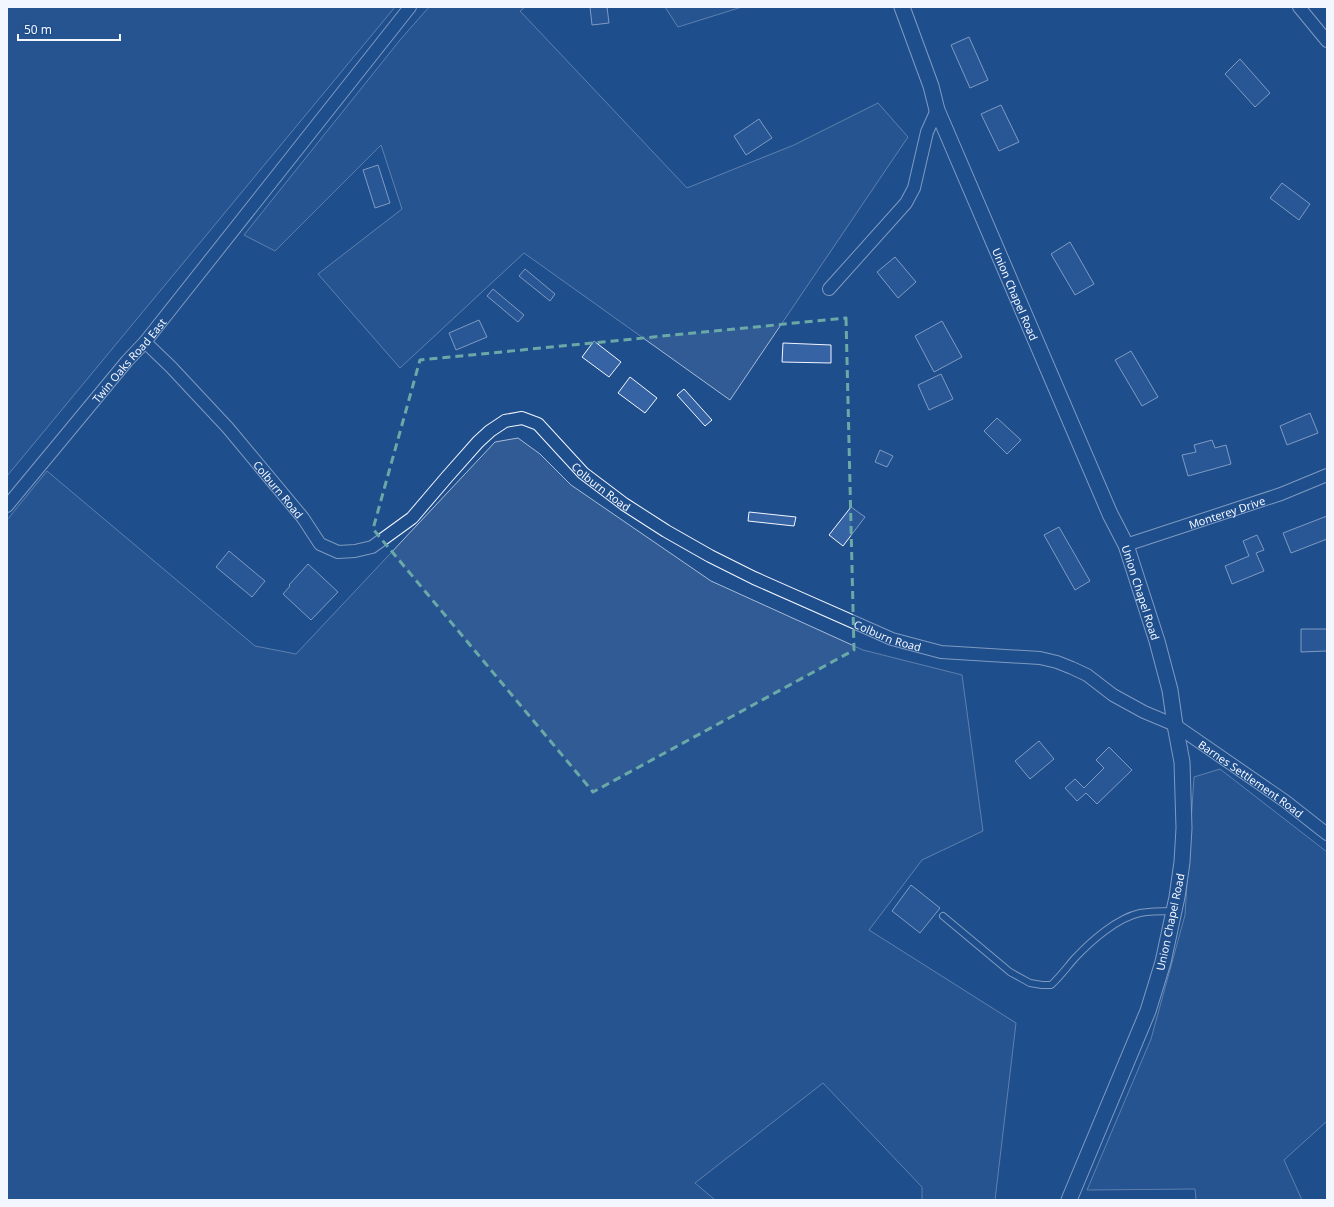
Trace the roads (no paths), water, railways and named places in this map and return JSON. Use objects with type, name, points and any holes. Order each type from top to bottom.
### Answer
[{"type":"street","name":"Twin Oaks Road East","points":[[7,506],[127,361],[145,342],[410,7]]},
{"type":"street","name":"Union Chapel Road","points":[[902,7],[931,86],[937,110],[1110,514],[1126,545],[1159,648],[1170,690],[1174,725],[1182,762],[1184,828],[1182,862],[1174,911],[1163,962],[1148,1011],[1069,1200]]},
{"type":"street","points":[[1299,7],[1327,41]]},
{"type":"street","points":[[829,289],[896,216],[906,203],[914,188],[927,132],[937,110]]},
{"type":"street","name":"Colburn Road","points":[[145,342],[171,367],[228,428],[303,518],[320,544],[338,552],[355,551],[372,547],[412,518],[486,434],[505,421],[522,418],[538,424],[583,473],[624,504],[697,549],[754,578],[892,639],[941,652],[1024,657],[1057,662],[1087,675],[1119,698],[1142,711],[1174,725]]},
{"type":"street","name":"Monterey Drive","points":[[1126,545],[1280,494],[1327,475]]},
{"type":"street","name":"Barnes Settlement Road","points":[[1174,725],[1285,801],[1327,834]]},
{"type":"lane","points":[[943,916],[1010,972],[1030,982],[1042,985],[1051,985],[1075,958],[1094,940],[1110,928],[1139,914],[1174,911]]}]
